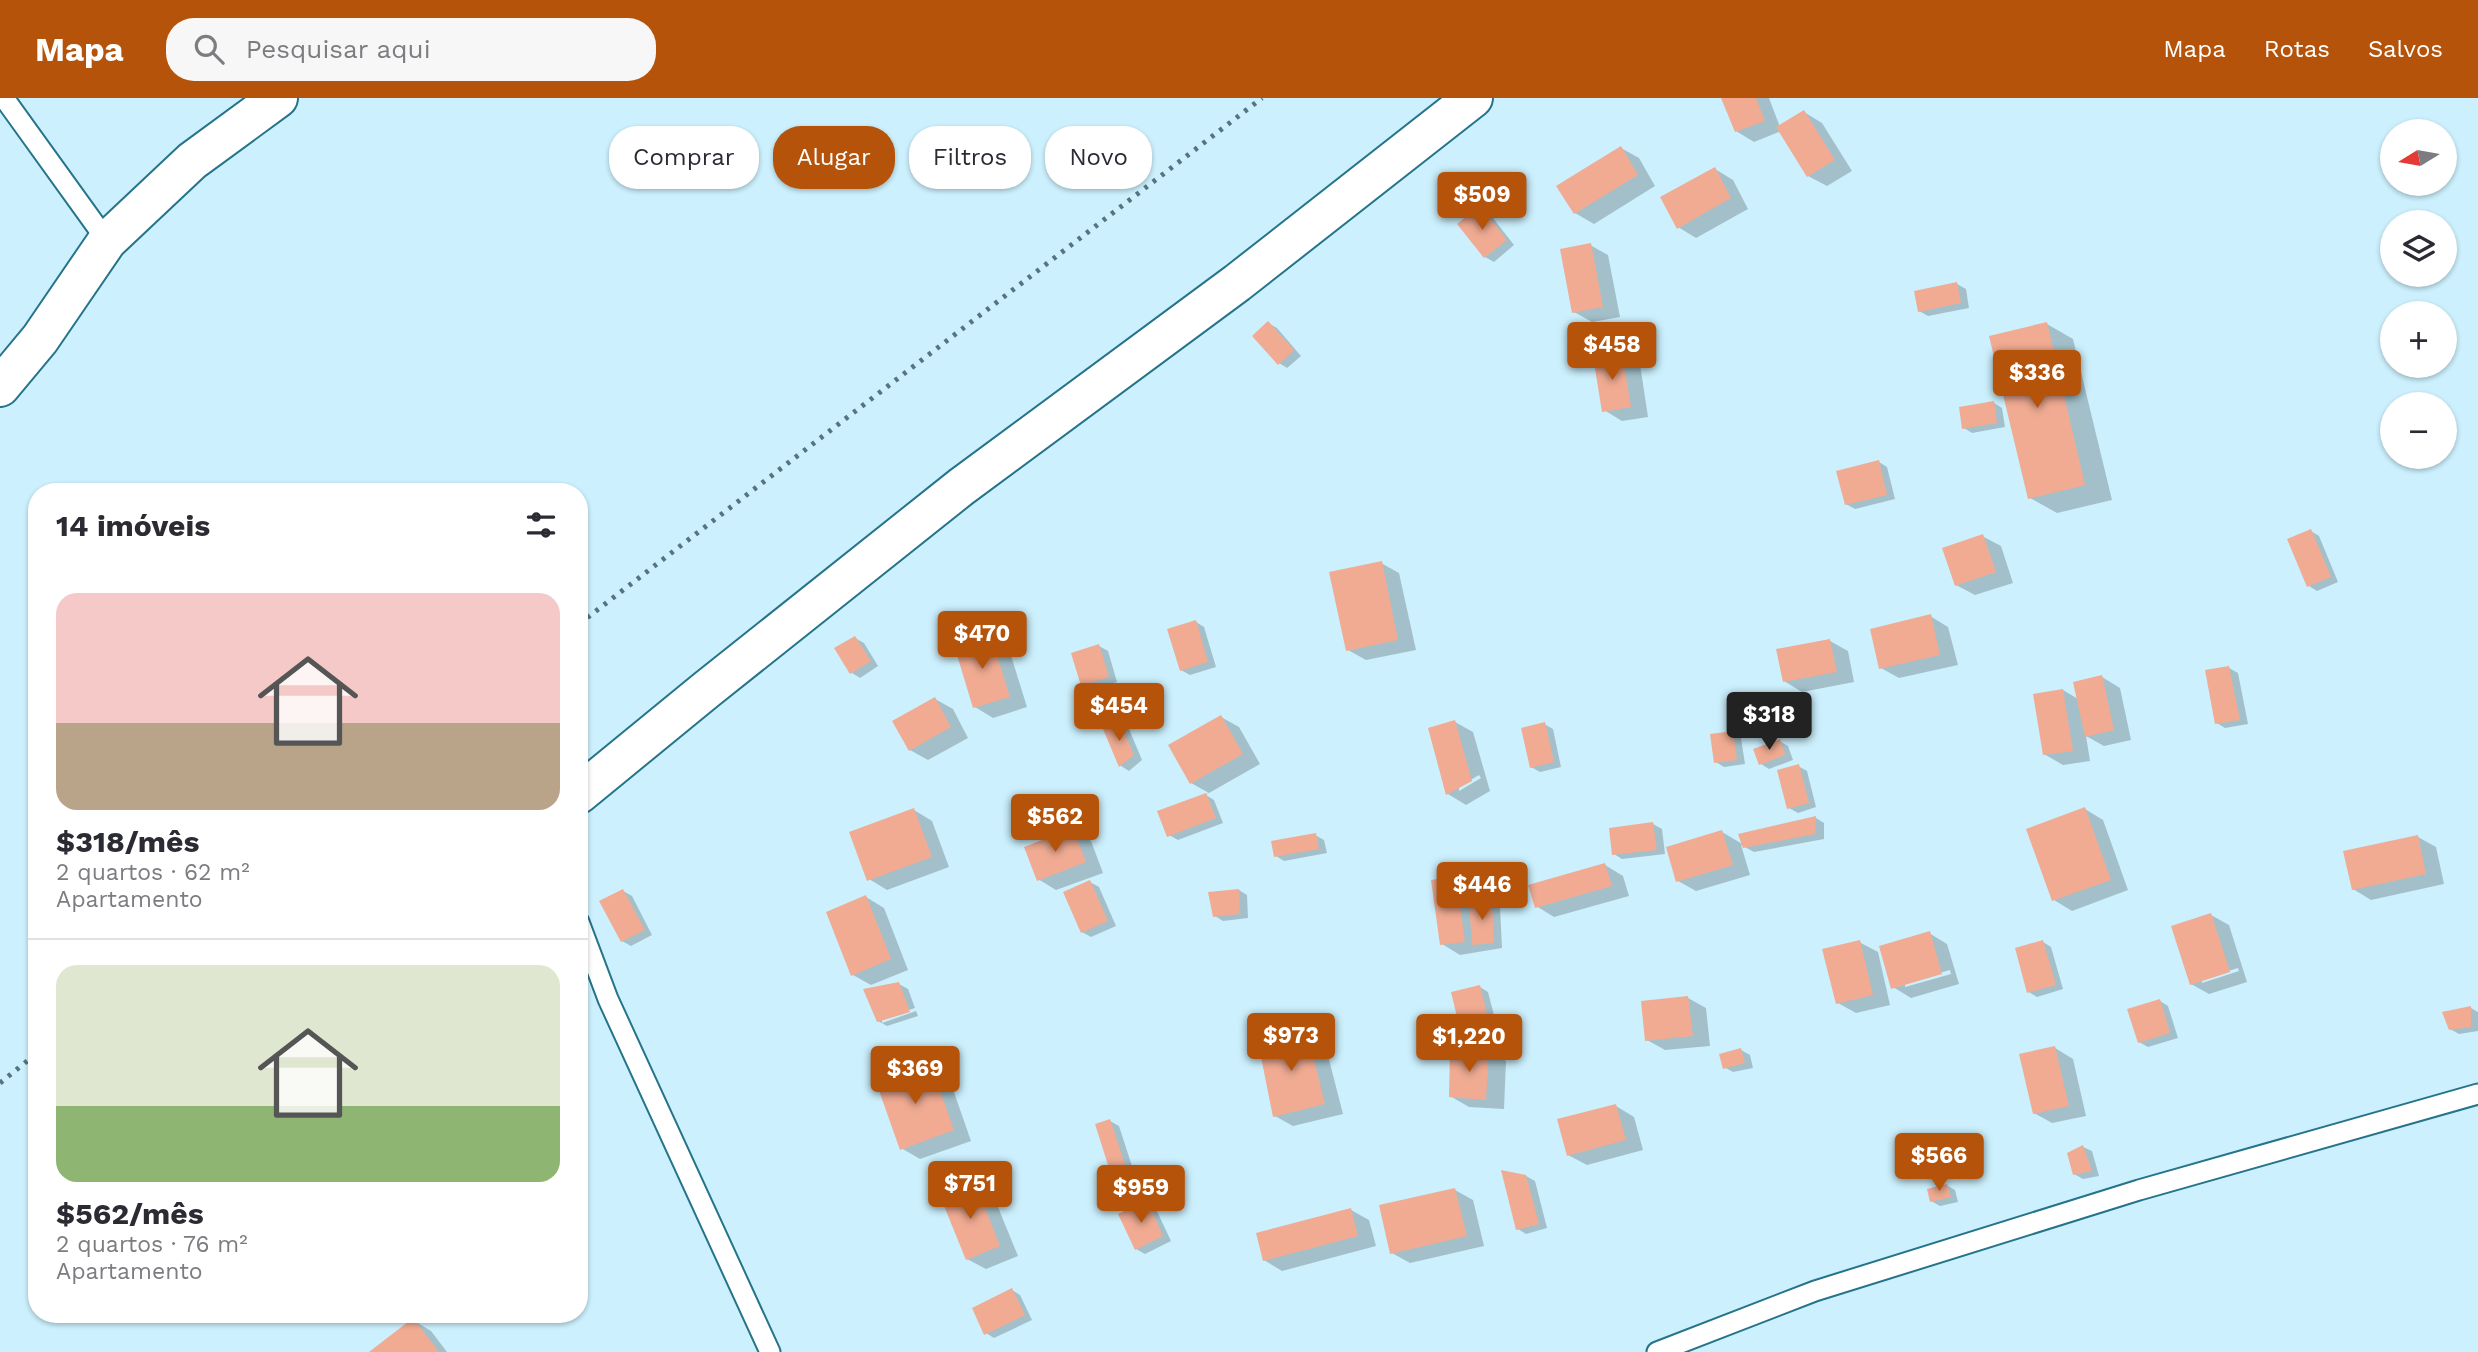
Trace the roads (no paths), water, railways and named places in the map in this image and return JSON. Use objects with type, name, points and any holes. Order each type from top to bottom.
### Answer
[{"type":"street","points":[[0,387],[40,339],[107,241],[192,161],[278,98]]},
{"type":"street","points":[[588,787],[961,486],[1237,283],[1473,98]]},
{"type":"lane","points":[[5,98],[107,241]]},
{"type":"lane","points":[[588,946],[608,999],[770,1352]]},
{"type":"lane","points":[[1657,1352],[1815,1291],[2139,1190],[2478,1094]]},
{"type":"railway","points":[[588,617],[1262,98]]},
{"type":"railway","points":[[0,1083],[28,1060]]}]
